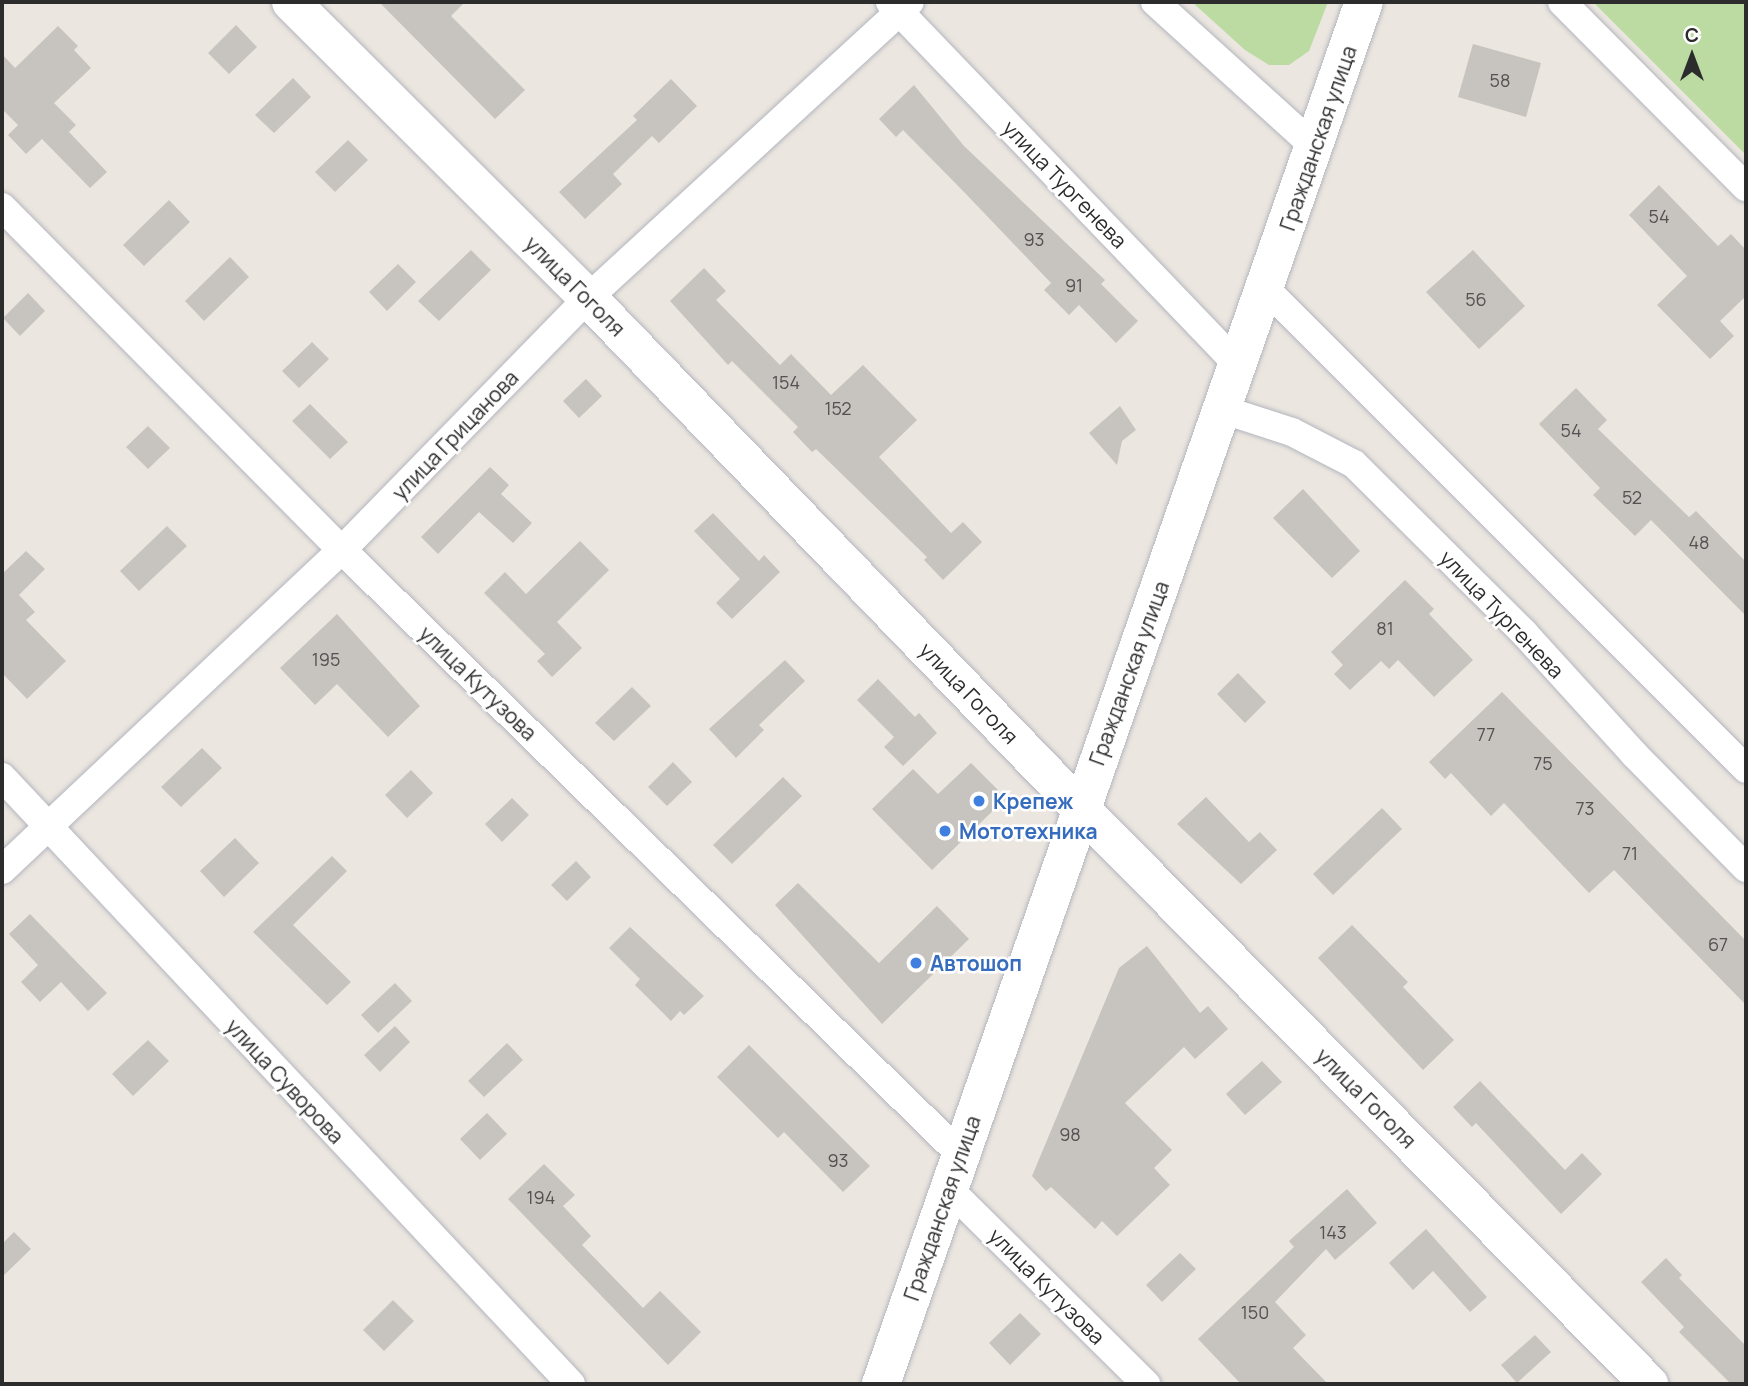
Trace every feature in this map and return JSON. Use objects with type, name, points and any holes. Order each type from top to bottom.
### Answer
[{"type":"main road","name":"улица Гоголя","points":[[291,2],[588,298],[1080,808],[1649,1384]]},
{"type":"main road","name":"Гражданская улица","points":[[881,1384],[1080,808],[1267,290],[1364,2]]},
{"type":"street","points":[[1155,2],[1315,147]]},
{"type":"street","points":[[1562,2],[1746,187]]},
{"type":"street","name":"улица Грицанова","points":[[2,870],[342,550],[588,298],[900,5]]},
{"type":"street","name":"улица Тургенева","points":[[900,5],[1240,367]]},
{"type":"street","name":"улица Кутузова","points":[[2,207],[954,1171],[1146,1384]]},
{"type":"street","points":[[1267,290],[1746,769]]},
{"type":"street","name":"улица Тургенева","points":[[1224,410],[1292,432],[1354,464],[1524,633],[1634,754],[1746,867]]},
{"type":"street","name":"улица Суворова","points":[[2,777],[442,1251],[571,1384]]},
{"type":"green space","points":[[1192,2],[1328,2],[1309,51],[1289,65],[1269,65],[1245,50]]},
{"type":"green space","points":[[1593,2],[1746,2],[1746,155]]},
{"type":"building","points":[[379,2],[465,2],[451,16],[525,90],[495,119]]},
{"type":"building","points":[[236,25],[257,47],[229,74],[208,53]]},
{"type":"building","points":[[58,26],[78,46],[74,50],[91,68],[54,103],[76,125],[69,132],[107,172],[90,188],[42,139],[26,154],[8,135],[18,125],[2,109],[2,54],[15,68]]},
{"type":"building","points":[[1473,44],[1541,63],[1526,117],[1458,97]]},
{"type":"building","points":[[293,78],[311,97],[274,133],[255,115]]},
{"type":"building","points":[[671,79],[697,106],[659,143],[652,136],[613,174],[622,184],[585,219],[559,192],[637,120],[633,116]]},
{"type":"building","points":[[914,85],[964,146],[1105,280],[1101,284],[1138,321],[1116,343],[1079,305],[1069,315],[1044,290],[1051,283],[965,193],[903,130],[896,137],[879,119]]},
{"type":"building","points":[[348,140],[368,160],[335,192],[315,172]]},
{"type":"building","points":[[1659,185],[1718,246],[1731,234],[1746,250],[1746,296],[1720,321],[1734,336],[1710,359],[1657,305],[1687,276],[1629,215]]},
{"type":"building","points":[[169,200],[190,222],[144,266],[123,245]]},
{"type":"building","points":[[471,250],[491,270],[439,321],[418,301]]},
{"type":"building","points":[[1473,250],[1525,306],[1479,349],[1426,292]]},
{"type":"building","points":[[230,257],[249,277],[204,321],[185,301]]},
{"type":"building","points":[[398,264],[416,282],[387,311],[369,292]]},
{"type":"building","points":[[704,268],[726,291],[716,300],[780,365],[791,354],[831,395],[863,365],[917,420],[879,457],[951,533],[963,522],[982,542],[943,580],[924,560],[927,557],[816,449],[812,452],[793,432],[798,427],[732,361],[728,365],[670,301]]},
{"type":"building","points":[[28,293],[45,311],[20,336],[3,318]]},
{"type":"building","points":[[312,342],[329,359],[299,388],[282,371]]},
{"type":"building","points":[[586,379],[602,396],[579,418],[563,401]]},
{"type":"building","points":[[1576,388],[1607,420],[1598,429],[1689,517],[1696,511],[1746,562],[1746,616],[1651,520],[1635,536],[1593,495],[1600,488],[1539,424]]},
{"type":"building","points":[[310,404],[348,442],[330,459],[292,421]]},
{"type":"building","points":[[1120,406],[1136,430],[1122,441],[1117,465],[1089,433]]},
{"type":"building","points":[[148,426],[170,448],[148,469],[126,447]]},
{"type":"building","points":[[490,467],[509,485],[501,494],[532,523],[513,543],[479,512],[438,554],[421,537]]},
{"type":"building","points":[[1303,489],[1360,551],[1332,578],[1273,518]]},
{"type":"building","points":[[713,513],[759,561],[764,555],[780,572],[732,619],[716,603],[740,579],[694,531]]},
{"type":"building","points":[[167,526],[187,546],[139,591],[120,571]]},
{"type":"building","points":[[580,541],[609,570],[557,622],[582,648],[552,677],[537,661],[545,654],[484,593],[505,572],[526,594]]},
{"type":"building","points":[[26,551],[45,569],[19,595],[35,612],[26,620],[66,661],[27,699],[2,673],[2,574]]},
{"type":"building","points":[[1405,580],[1434,609],[1429,614],[1473,660],[1434,697],[1398,660],[1389,669],[1381,661],[1350,690],[1334,674],[1343,665],[1331,652]]},
{"type":"building","points":[[337,614],[420,706],[388,737],[337,684],[315,705],[280,668]]},
{"type":"building","points":[[785,660],[805,681],[759,725],[764,730],[736,758],[709,729]]},
{"type":"building","points":[[1238,673],[1266,702],[1245,723],[1217,694]]},
{"type":"building","points":[[878,679],[915,717],[919,713],[937,733],[903,766],[884,747],[894,737],[857,700]]},
{"type":"building","points":[[632,687],[651,706],[614,741],[595,723]]},
{"type":"building","points":[[1502,692],[1746,941],[1746,1005],[1614,870],[1589,893],[1504,803],[1491,816],[1451,773],[1445,779],[1429,762]]},
{"type":"building","points":[[202,748],[222,768],[181,807],[161,787]]},
{"type":"building","points":[[673,762],[692,782],[667,806],[648,787]]},
{"type":"building","points":[[971,763],[1006,798],[932,870],[872,809],[913,769],[938,794]]},
{"type":"building","points":[[411,770],[433,793],[407,818],[385,795]]},
{"type":"building","points":[[783,777],[802,796],[732,864],[713,845]]},
{"type":"building","points":[[1206,797],[1249,842],[1260,832],[1277,850],[1241,884],[1177,824]]},
{"type":"building","points":[[512,798],[529,815],[502,842],[485,824]]},
{"type":"building","points":[[1382,808],[1402,829],[1333,895],[1313,874]]},
{"type":"building","points":[[235,838],[259,863],[224,897],[200,871]]},
{"type":"building","points":[[332,856],[347,871],[293,925],[351,982],[327,1005],[253,932]]},
{"type":"building","points":[[576,861],[591,877],[567,901],[551,885]]},
{"type":"building","points":[[798,883],[879,963],[937,906],[969,939],[882,1024],[775,905]]},
{"type":"building","points":[[30,914],[107,993],[88,1011],[61,982],[40,1002],[21,982],[38,965],[9,934]]},
{"type":"building","points":[[1352,925],[1408,982],[1403,987],[1454,1040],[1423,1070],[1318,958]]},
{"type":"building","points":[[630,927],[704,996],[684,1015],[680,1011],[671,1021],[635,985],[640,979],[609,948]]},
{"type":"building","points":[[1147,946],[1200,1013],[1208,1006],[1228,1029],[1195,1059],[1184,1047],[1125,1103],[1172,1150],[1154,1168],[1170,1185],[1117,1236],[1102,1221],[1095,1229],[1051,1187],[1046,1191],[1032,1176],[1119,968]]},
{"type":"building","points":[[395,983],[412,1001],[378,1033],[361,1015]]},
{"type":"building","points":[[395,1026],[410,1042],[380,1072],[364,1055]]},
{"type":"building","points":[[148,1040],[169,1061],[133,1096],[112,1074]]},
{"type":"building","points":[[507,1043],[523,1060],[484,1097],[468,1081]]},
{"type":"building","points":[[749,1045],[870,1166],[843,1192],[784,1132],[778,1138],[717,1077]]},
{"type":"building","points":[[1262,1061],[1282,1082],[1245,1115],[1226,1094]]},
{"type":"building","points":[[1480,1081],[1565,1170],[1582,1153],[1602,1174],[1561,1214],[1476,1123],[1472,1127],[1453,1107]]},
{"type":"building","points":[[487,1113],[507,1134],[480,1160],[460,1139]]},
{"type":"building","points":[[544,1164],[575,1195],[563,1206],[591,1236],[582,1245],[643,1308],[660,1291],[701,1332],[668,1365],[508,1199]]},
{"type":"building","points":[[1347,1189],[1377,1223],[1335,1260],[1326,1249],[1275,1302],[1306,1335],[1293,1348],[1328,1384],[1241,1384],[1198,1339],[1294,1247],[1289,1241]]},
{"type":"building","points":[[1426,1229],[1487,1297],[1470,1312],[1433,1271],[1413,1290],[1389,1263]]},
{"type":"building","points":[[14,1232],[31,1249],[2,1277],[2,1244]]},
{"type":"building","points":[[1180,1253],[1196,1269],[1162,1302],[1146,1285]]},
{"type":"building","points":[[1666,1258],[1682,1275],[1679,1278],[1746,1346],[1746,1384],[1731,1384],[1679,1332],[1684,1327],[1641,1282]]},
{"type":"building","points":[[393,1300],[414,1321],[384,1351],[363,1330]]},
{"type":"building","points":[[1020,1313],[1041,1334],[1010,1365],[989,1343]]},
{"type":"building","points":[[1535,1335],[1551,1352],[1517,1383],[1501,1365]]},
{"type":"place","name":"Крепеж","points":[[979,801]]},
{"type":"place","name":"Мототехника","points":[[945,831]]},
{"type":"place","name":"Автошоп","points":[[916,963]]}]
